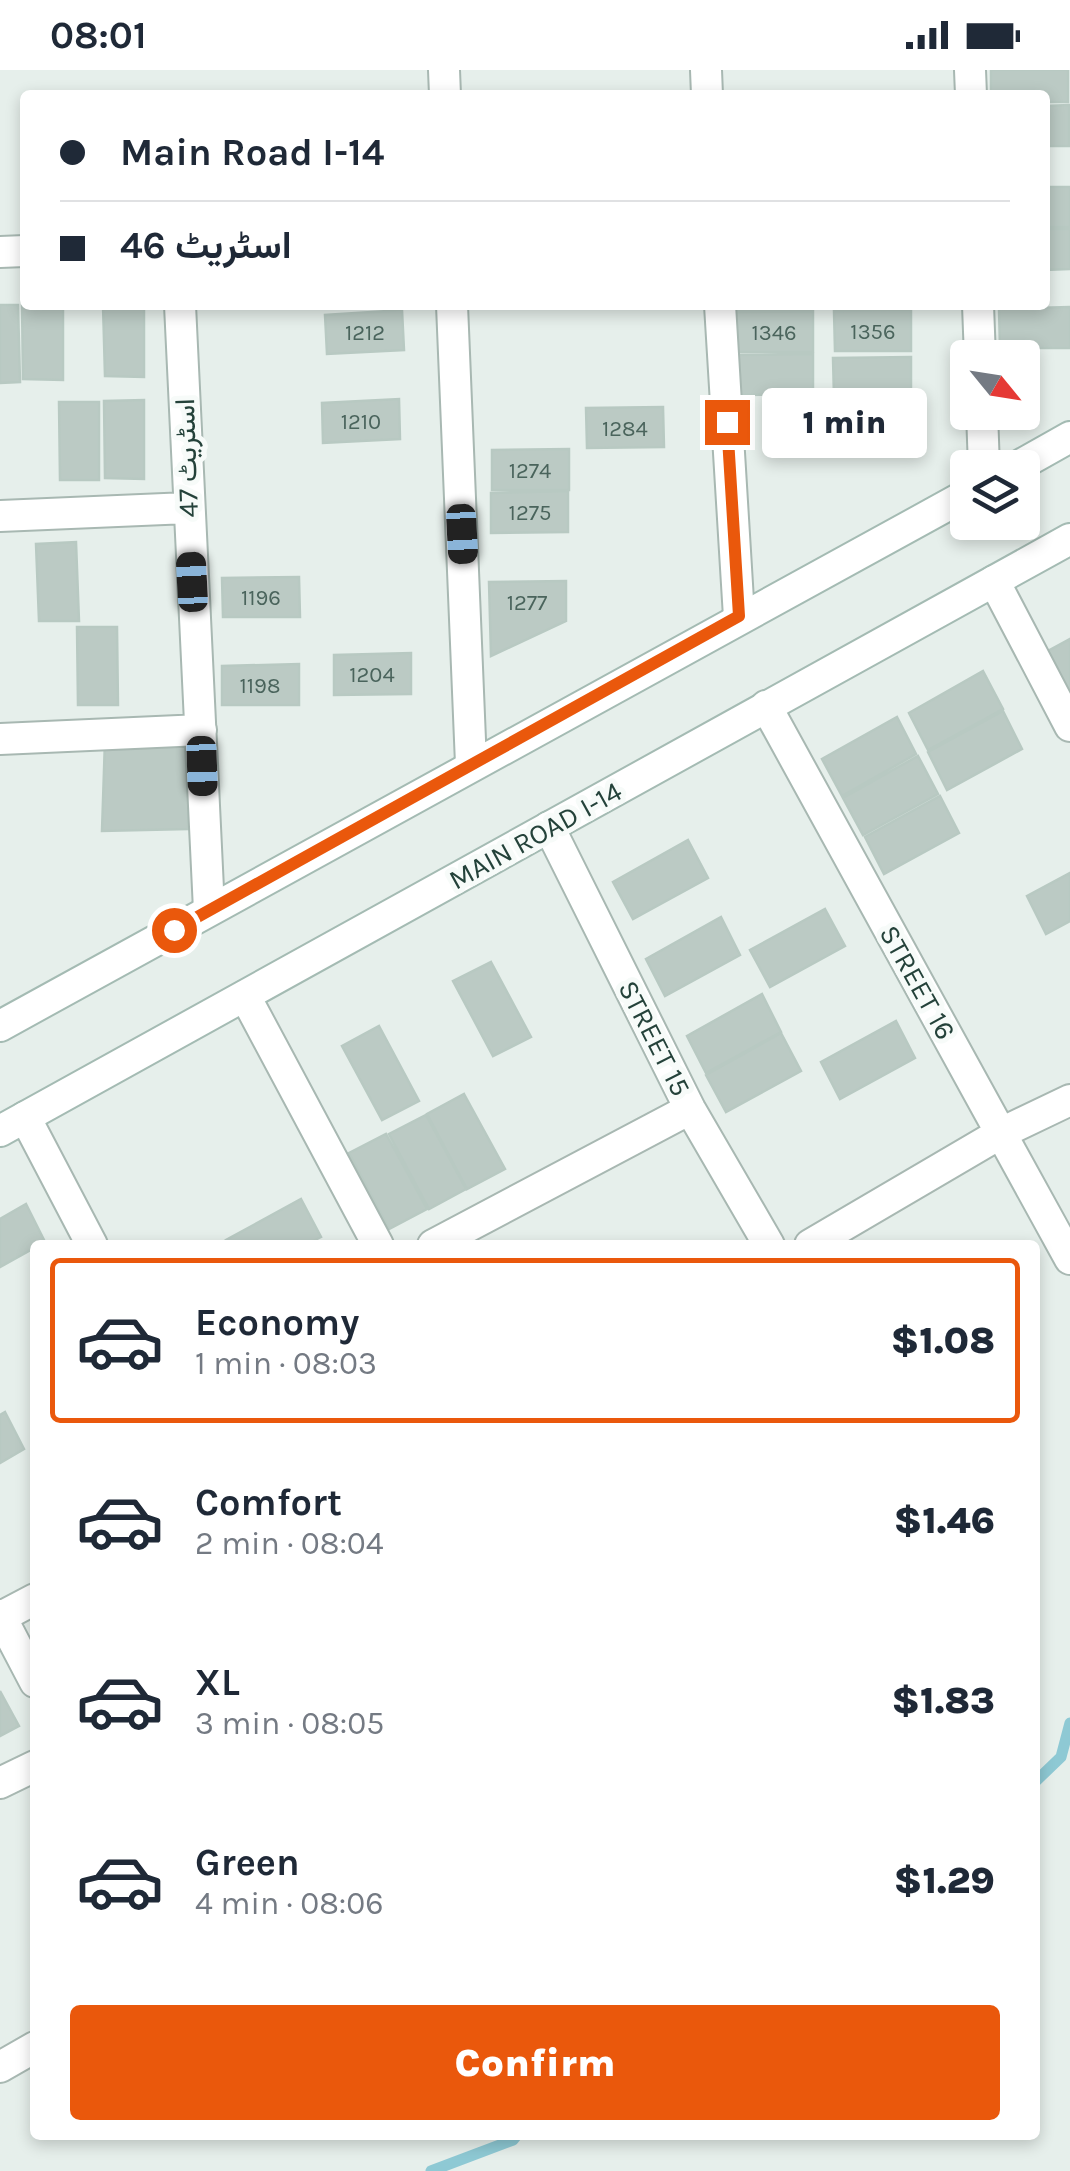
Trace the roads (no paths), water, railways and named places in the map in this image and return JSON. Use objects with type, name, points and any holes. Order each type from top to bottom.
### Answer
[{"type":"street","name":"اسٹریٹ 47","points":[[180,310],[209,910]]},
{"type":"street","points":[[452,310],[472,764]]},
{"type":"street","points":[[720,310],[739,616]]},
{"type":"street","points":[[978,310],[979,340]]},
{"type":"street","points":[[1040,454],[1070,438]]},
{"type":"street","points":[[0,1026],[739,616],[950,504]]},
{"type":"street","points":[[0,516],[188,508]]},
{"type":"street","name":"MAIN ROAD I-14","points":[[13,1124],[1070,539]]},
{"type":"street","points":[[994,581],[1070,726]]},
{"type":"street","name":"STREET 16","points":[[766,706],[1070,1259]]},
{"type":"street","points":[[0,739],[201,730]]},
{"type":"street","name":"STREET 15","points":[[549,827],[690,1108],[766,1240]]},
{"type":"street","points":[[245,996],[375,1240]]},
{"type":"street","points":[[819,1240],[1001,1134],[1070,1100]]},
{"type":"street","points":[[442,1240],[690,1108]]},
{"type":"street","points":[[13,1124],[89,1240]]},
{"type":"street","points":[[30,1601],[0,1616],[30,1673]]},
{"type":"street","points":[[0,1783],[30,1768]]},
{"type":"street","points":[[0,2067],[30,2050]]},
{"type":"waterway","points":[[1040,1777],[1061,1757],[1070,1723]]},
{"type":"waterway","points":[[431,2171],[513,2140]]}]
